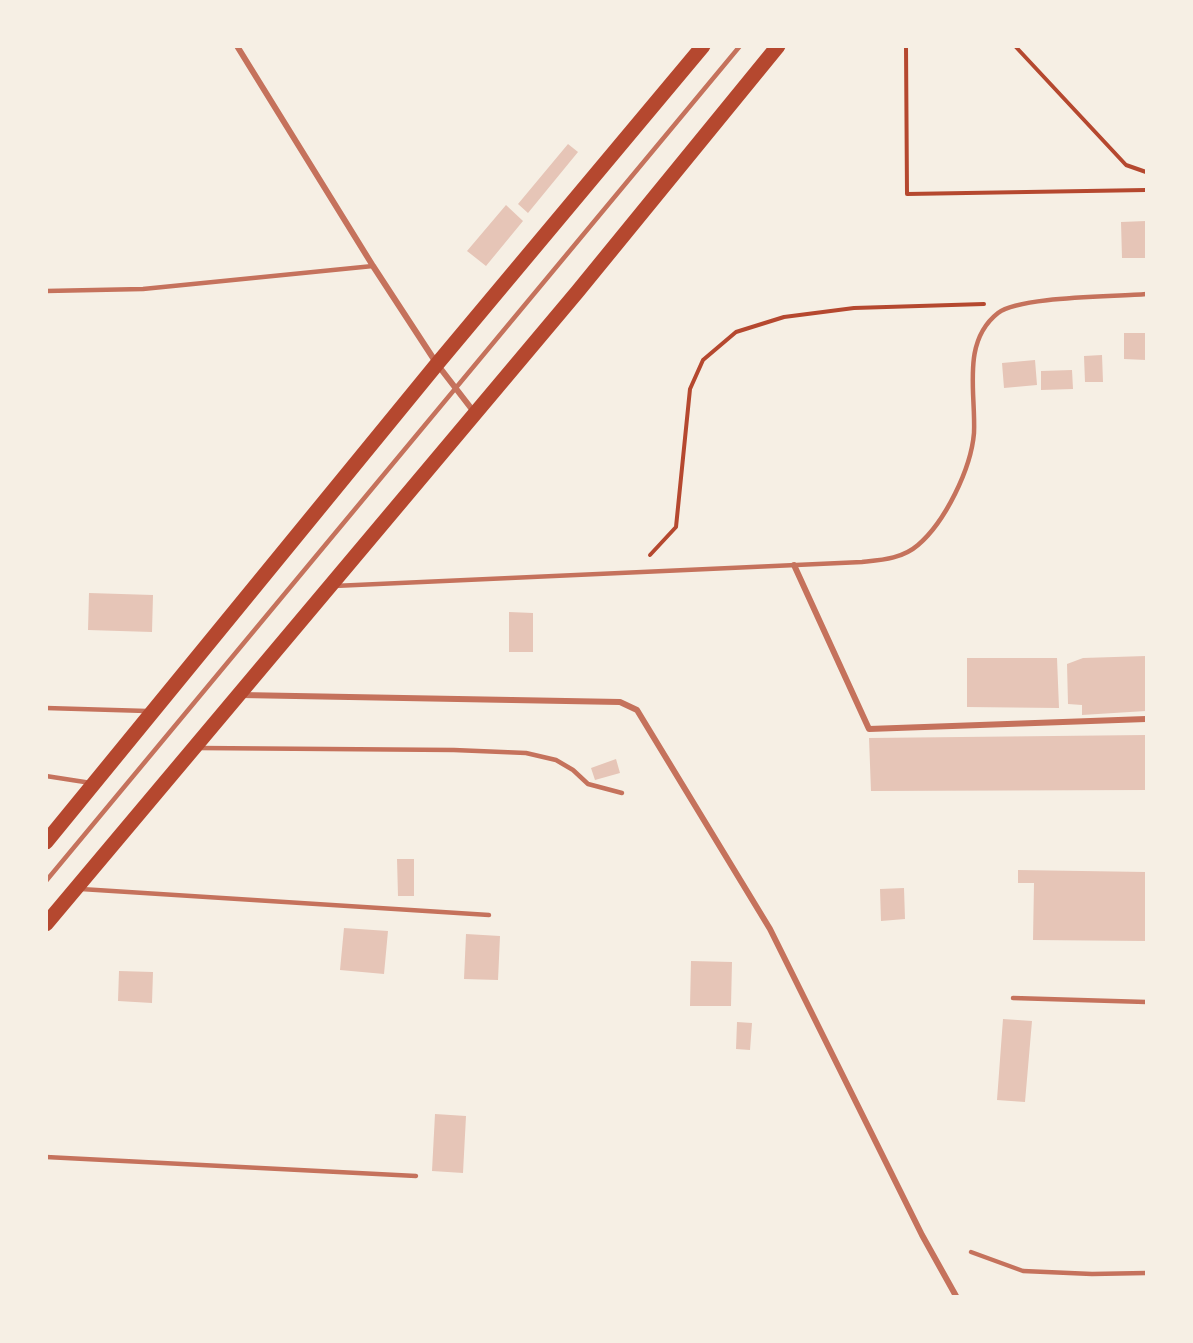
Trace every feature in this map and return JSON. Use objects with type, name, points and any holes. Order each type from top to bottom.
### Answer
[{"type":"main road","points":[[46,842],[437,364],[703,46]]},
{"type":"main road","points":[[46,924],[778,46]]},
{"type":"street","points":[[237,46],[373,266],[437,364],[474,412]]},
{"type":"street","points":[[794,565],[869,729],[1146,719]]},
{"type":"street","points":[[238,695],[620,702],[638,710],[770,929],[922,1235],[956,1296]]},
{"type":"lane","points":[[46,881],[740,46]]},
{"type":"lane","points":[[46,291],[143,289],[373,266]]},
{"type":"lane","points":[[328,586],[794,565],[895,558],[917,546],[939,520],[968,467],[974,433],[973,367],[981,331],[999,312],[1026,303],[1146,294]]},
{"type":"lane","points":[[46,708],[153,711]]},
{"type":"lane","points":[[193,748],[454,750],[526,753],[556,760],[573,770],[588,784],[622,793]]},
{"type":"lane","points":[[46,776],[94,783]]},
{"type":"lane","points":[[76,889],[489,915]]},
{"type":"lane","points":[[1013,998],[1146,1002]]},
{"type":"lane","points":[[46,1157],[416,1176]]},
{"type":"lane","points":[[971,1252],[1023,1271],[1092,1275],[1146,1273]]},
{"type":"path","points":[[906,46],[907,194],[1146,190]]},
{"type":"path","points":[[1015,46],[1126,165],[1146,172]]},
{"type":"path","points":[[629,573],[659,547],[676,527],[690,389],[703,360],[736,332],[784,317],[854,308],[1026,303]]},
{"type":"building","points":[[568,144],[578,152],[528,213],[518,204]]},
{"type":"building","points":[[506,205],[523,221],[486,266],[467,251]]},
{"type":"building","points":[[1146,221],[1146,258],[1122,258],[1121,222]]},
{"type":"building","points":[[1124,333],[1146,333],[1146,360],[1124,359]]},
{"type":"building","points":[[1102,355],[1103,382],[1085,382],[1084,356]]},
{"type":"building","points":[[1035,360],[1037,385],[1004,388],[1002,363]]},
{"type":"building","points":[[1072,370],[1073,389],[1041,390],[1041,371]]},
{"type":"building","points":[[89,593],[153,595],[152,632],[88,630]]},
{"type":"building","points":[[509,612],[533,613],[533,652],[509,652]]},
{"type":"building","points":[[1146,656],[1146,711],[1082,715],[1082,705],[1068,704],[1067,664],[1083,658]]},
{"type":"building","points":[[967,658],[1057,658],[1059,708],[967,707]]},
{"type":"building","points":[[1146,735],[1146,790],[871,791],[869,738]]},
{"type":"building","points":[[616,759],[620,773],[595,780],[591,768]]},
{"type":"building","points":[[397,859],[414,859],[414,896],[398,896]]},
{"type":"building","points":[[1018,870],[1146,872],[1146,941],[1033,940],[1034,883],[1018,883]]},
{"type":"building","points":[[904,888],[905,919],[881,921],[880,889]]},
{"type":"building","points":[[344,928],[388,931],[384,974],[340,970]]},
{"type":"building","points":[[466,934],[500,936],[498,980],[464,979]]},
{"type":"building","points":[[691,961],[732,962],[731,1006],[690,1006]]},
{"type":"building","points":[[119,971],[153,972],[152,1003],[118,1001]]},
{"type":"building","points":[[1003,1019],[1032,1021],[1025,1102],[997,1100]]},
{"type":"building","points":[[737,1022],[752,1023],[750,1050],[736,1049]]},
{"type":"building","points":[[435,1114],[466,1116],[463,1173],[432,1171]]}]
